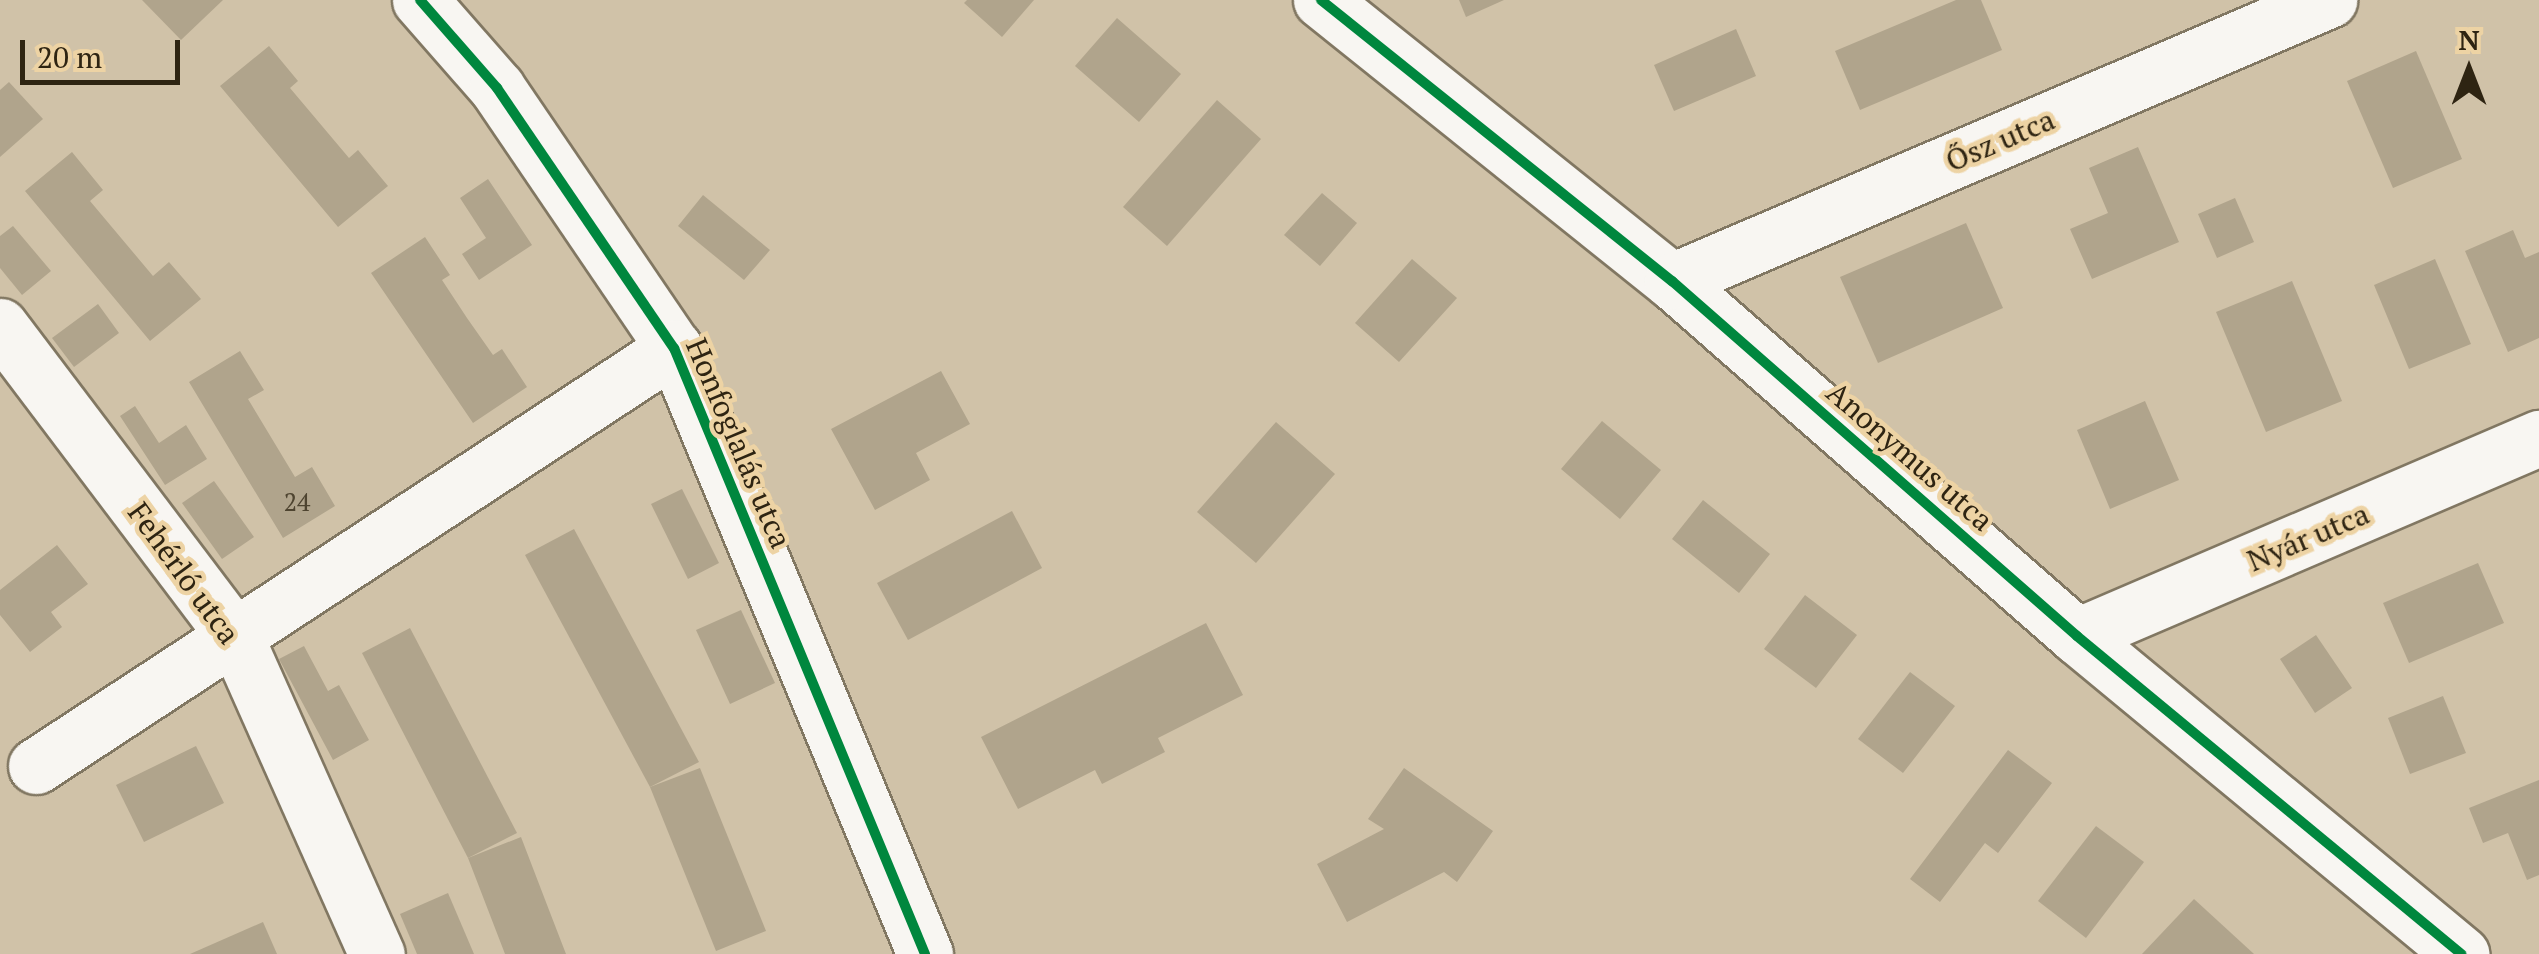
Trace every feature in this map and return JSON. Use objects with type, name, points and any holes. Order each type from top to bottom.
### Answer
[{"type":"street","name":"Honfoglalás utca","points":[[420,0],[497,88],[674,348],[925,954]]},
{"type":"street","name":"Anonymus utca","points":[[1321,0],[1672,281],[2077,636],[2462,954]]},
{"type":"street","name":"Ősz utca","points":[[1672,281],[2328,0]]},
{"type":"street","name":"Fehérló utca","points":[[0,326],[236,638],[377,954]]},
{"type":"street","points":[[36,766],[674,348]]},
{"type":"street","name":"Nyár utca","points":[[2077,636],[2539,438]]},
{"type":"building","points":[[142,0],[223,0],[181,40]]},
{"type":"building","points":[[1034,0],[1002,37],[964,3]]},
{"type":"building","points":[[1459,0],[1504,0],[1466,17]]},
{"type":"building","points":[[1956,0],[1981,0],[2002,50],[1860,110],[1835,51]]},
{"type":"building","points":[[1117,18],[1181,74],[1139,122],[1075,66]]},
{"type":"building","points":[[1736,29],[1756,76],[1674,111],[1654,65]]},
{"type":"building","points":[[269,46],[298,81],[290,88],[349,158],[358,150],[388,186],[338,227],[220,86]]},
{"type":"building","points":[[2416,51],[2462,159],[2393,188],[2347,81]]},
{"type":"building","points":[[9,82],[43,119],[0,157],[0,90]]},
{"type":"building","points":[[1217,100],[1261,139],[1167,246],[1123,207]]},
{"type":"building","points":[[2138,147],[2179,242],[2092,279],[2070,229],[2108,213],[2089,168]]},
{"type":"building","points":[[72,152],[103,190],[90,201],[153,276],[169,262],[201,299],[150,341],[25,191]]},
{"type":"building","points":[[488,179],[532,245],[479,280],[462,254],[486,238],[460,198]]},
{"type":"building","points":[[1322,193],[1357,223],[1320,266],[1284,235]]},
{"type":"building","points":[[703,195],[770,250],[744,280],[678,226]]},
{"type":"building","points":[[2235,198],[2254,242],[2217,258],[2198,214]]},
{"type":"building","points":[[1966,223],[2003,308],[1878,363],[1840,277]]},
{"type":"building","points":[[13,226],[51,271],[22,295],[0,268],[0,236]]},
{"type":"building","points":[[2513,230],[2525,258],[2539,252],[2539,338],[2508,352],[2465,251]]},
{"type":"building","points":[[425,237],[450,275],[442,280],[467,318],[493,355],[502,349],[527,387],[473,423],[371,273]]},
{"type":"building","points":[[1412,259],[1457,298],[1399,362],[1355,323]]},
{"type":"building","points":[[2435,259],[2471,344],[2409,369],[2374,285]]},
{"type":"building","points":[[2292,281],[2342,401],[2266,432],[2216,312]]},
{"type":"building","points":[[98,304],[119,333],[74,367],[52,338]]},
{"type":"building","points":[[240,351],[264,390],[248,399],[295,477],[312,467],[335,506],[283,538],[189,382]]},
{"type":"building","points":[[941,371],[970,424],[916,453],[930,480],[875,510],[831,429]]},
{"type":"building","points":[[2145,401],[2179,480],[2110,509],[2077,430]]},
{"type":"building","points":[[135,406],[159,443],[186,425],[207,459],[165,485],[120,416]]},
{"type":"building","points":[[1602,421],[1661,470],[1620,519],[1561,469]]},
{"type":"building","points":[[1276,422],[1335,474],[1256,563],[1197,512]]},
{"type":"building","points":[[214,481],[254,537],[222,559],[182,503]]},
{"type":"building","points":[[682,489],[719,563],[688,579],[651,504]]},
{"type":"building","points":[[1703,500],[1770,554],[1739,593],[1672,539]]},
{"type":"building","points":[[1012,511],[1042,568],[908,640],[877,583]]},
{"type":"building","points":[[574,529],[699,762],[650,787],[525,555]]},
{"type":"building","points":[[57,545],[88,584],[51,612],[62,627],[30,652],[0,615],[0,590]]},
{"type":"building","points":[[2478,563],[2504,623],[2409,663],[2383,603]]},
{"type":"building","points":[[1805,595],[1857,635],[1816,688],[1764,649]]},
{"type":"building","points":[[741,610],[775,683],[730,704],[696,630]]},
{"type":"building","points":[[1206,623],[1243,695],[1158,738],[1165,752],[1102,784],[1095,770],[1018,809],[981,737]]},
{"type":"building","points":[[410,628],[517,833],[468,858],[362,653]]},
{"type":"building","points":[[2316,635],[2352,688],[2315,713],[2280,659]]},
{"type":"building","points":[[304,646],[328,691],[339,685],[369,740],[333,760],[279,659]]},
{"type":"building","points":[[1910,672],[1955,706],[1903,773],[1858,739]]},
{"type":"building","points":[[2443,696],[2466,753],[2410,774],[2388,718]]},
{"type":"building","points":[[196,746],[224,803],[144,842],[116,785]]},
{"type":"building","points":[[2008,750],[2052,783],[1998,853],[1985,843],[1940,902],[1910,879]]},
{"type":"building","points":[[700,768],[766,931],[716,951],[650,787]]},
{"type":"building","points":[[1404,768],[1493,831],[1457,882],[1444,872],[1347,922],[1317,864],[1384,829],[1368,819]]},
{"type":"building","points":[[2539,780],[2539,875],[2527,880],[2508,833],[2483,843],[2469,808]]},
{"type":"building","points":[[2096,826],[2144,862],[2086,938],[2038,901]]},
{"type":"building","points":[[521,837],[566,954],[505,954],[468,858]]},
{"type":"building","points":[[448,893],[474,954],[417,954],[400,914]]},
{"type":"building","points":[[2194,899],[2254,954],[2142,954]]},
{"type":"building","points":[[263,922],[277,954],[190,954]]},
{"type":"cycle path","points":[[420,0],[497,88],[674,348],[925,954]]},
{"type":"cycle path","points":[[1321,0],[1672,281],[2077,636],[2462,954]]}]
